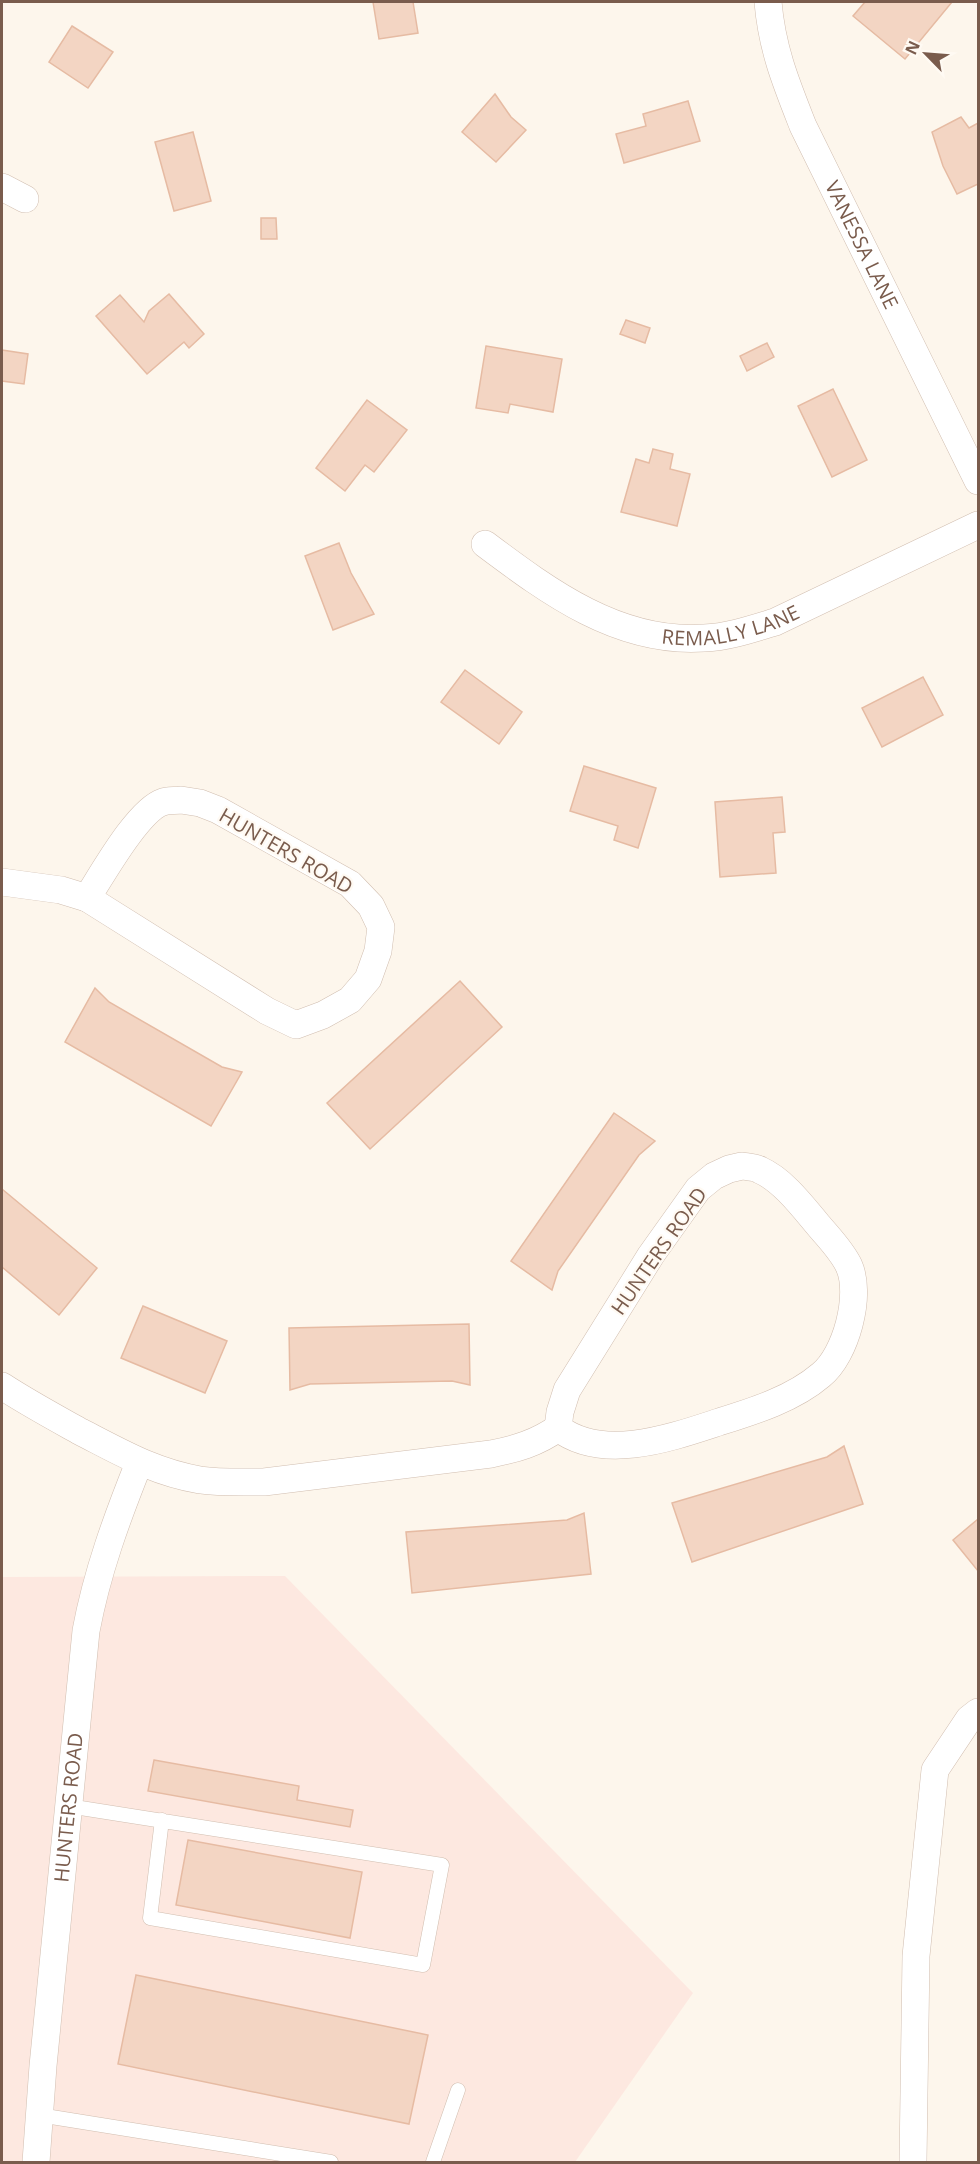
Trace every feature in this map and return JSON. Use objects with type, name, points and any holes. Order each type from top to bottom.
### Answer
[{"type":"street","name":"VANESSA LANE","points":[[768,2],[779,67],[803,126],[978,481]]},
{"type":"street","points":[[2,187],[25,199]]},
{"type":"street","name":"REMALLY LANE","points":[[486,544],[538,584],[573,606],[608,622],[659,636],[703,638],[745,631],[775,622],[978,525]]},
{"type":"street","name":"HUNTERS ROAD","points":[[2,882],[61,890],[87,898],[267,1011],[296,1025],[323,1015],[350,1000],[368,979],[378,951],[381,927],[371,906],[350,884],[218,810],[200,803],[182,800],[162,802],[148,812],[132,829],[87,898]]},
{"type":"street","name":"HUNTERS ROAD","points":[[742,1166],[759,1170],[792,1194],[831,1240],[849,1266],[854,1284],[854,1309],[846,1335],[823,1374],[798,1391],[754,1411],[667,1439],[604,1446],[584,1443],[558,1428],[567,1390],[651,1255],[698,1189],[714,1176],[742,1166]]},
{"type":"street","points":[[2,1386],[139,1463],[201,1480],[264,1482],[491,1454],[527,1446],[558,1428]]},
{"type":"street","name":"HUNTERS ROAD","points":[[36,2163],[86,1631],[92,1596],[108,1542],[139,1463]]},
{"type":"street","points":[[913,2163],[916,1956],[935,1770],[969,1719],[978,1712]]},
{"type":"lane","points":[[69,1806],[162,1820],[442,1865],[423,1965],[150,1918],[162,1820]]},
{"type":"lane","points":[[433,2163],[458,2090]]},
{"type":"lane","points":[[39,2115],[331,2163]]},
{"type":"shaded area","points":[[285,1576],[693,1993],[575,2162],[2,2162],[2,1577]]},
{"type":"building","points":[[373,2],[413,2],[418,33],[379,39]]},
{"type":"building","points":[[865,2],[952,2],[905,59],[853,16]]},
{"type":"building","points":[[72,26],[113,52],[88,88],[49,62]]},
{"type":"building","points":[[495,94],[511,117],[526,130],[496,162],[462,132]]},
{"type":"building","points":[[688,101],[700,141],[624,163],[616,134],[646,126],[643,114]]},
{"type":"building","points":[[961,117],[969,128],[978,123],[978,184],[957,194],[943,166],[932,132]]},
{"type":"building","points":[[193,132],[211,201],[174,211],[155,142]]},
{"type":"building","points":[[261,218],[276,218],[277,239],[261,239]]},
{"type":"building","points":[[169,294],[204,334],[189,348],[184,342],[147,374],[96,316],[120,295],[144,322],[149,311]]},
{"type":"building","points":[[626,320],[650,328],[645,343],[620,334]]},
{"type":"building","points":[[767,343],[774,357],[747,371],[740,356]]},
{"type":"building","points":[[486,346],[562,359],[553,412],[510,404],[508,413],[476,408]]},
{"type":"building","points":[[2,350],[28,354],[24,384],[2,381]]},
{"type":"building","points":[[833,389],[867,460],[832,477],[798,406]]},
{"type":"building","points":[[367,400],[407,430],[374,472],[365,465],[345,491],[316,468]]},
{"type":"building","points":[[653,449],[673,454],[670,469],[690,474],[677,526],[621,512],[636,459],[649,463]]},
{"type":"building","points":[[339,543],[351,573],[374,614],[333,630],[305,556]]},
{"type":"building","points":[[465,670],[522,712],[499,744],[441,702]]},
{"type":"building","points":[[923,677],[943,715],[882,747],[862,708]]},
{"type":"building","points":[[584,766],[656,788],[638,848],[614,840],[618,826],[570,811]]},
{"type":"building","points":[[782,797],[785,832],[773,833],[776,873],[720,877],[715,802]]},
{"type":"building","points":[[460,981],[502,1027],[370,1149],[327,1103]]},
{"type":"building","points":[[95,988],[109,1002],[222,1067],[242,1072],[211,1126],[65,1042]]},
{"type":"building","points":[[614,1113],[655,1141],[639,1155],[558,1271],[552,1290],[511,1261]]},
{"type":"building","points":[[2,1189],[97,1268],[59,1315],[2,1267]]},
{"type":"building","points":[[143,1306],[227,1341],[205,1393],[121,1358]]},
{"type":"building","points":[[469,1324],[470,1385],[452,1381],[310,1384],[290,1390],[289,1328]]},
{"type":"building","points":[[844,1446],[863,1504],[692,1562],[672,1503],[827,1457]]},
{"type":"building","points":[[584,1513],[591,1574],[412,1593],[406,1532],[567,1520]]},
{"type":"building","points":[[978,1519],[978,1571],[953,1540]]},
{"type":"building","points":[[154,1760],[299,1786],[297,1800],[353,1810],[350,1827],[148,1791]]},
{"type":"building","points":[[188,1840],[362,1872],[350,1938],[176,1905]]},
{"type":"building","points":[[136,1975],[428,2035],[409,2124],[118,2064]]}]
